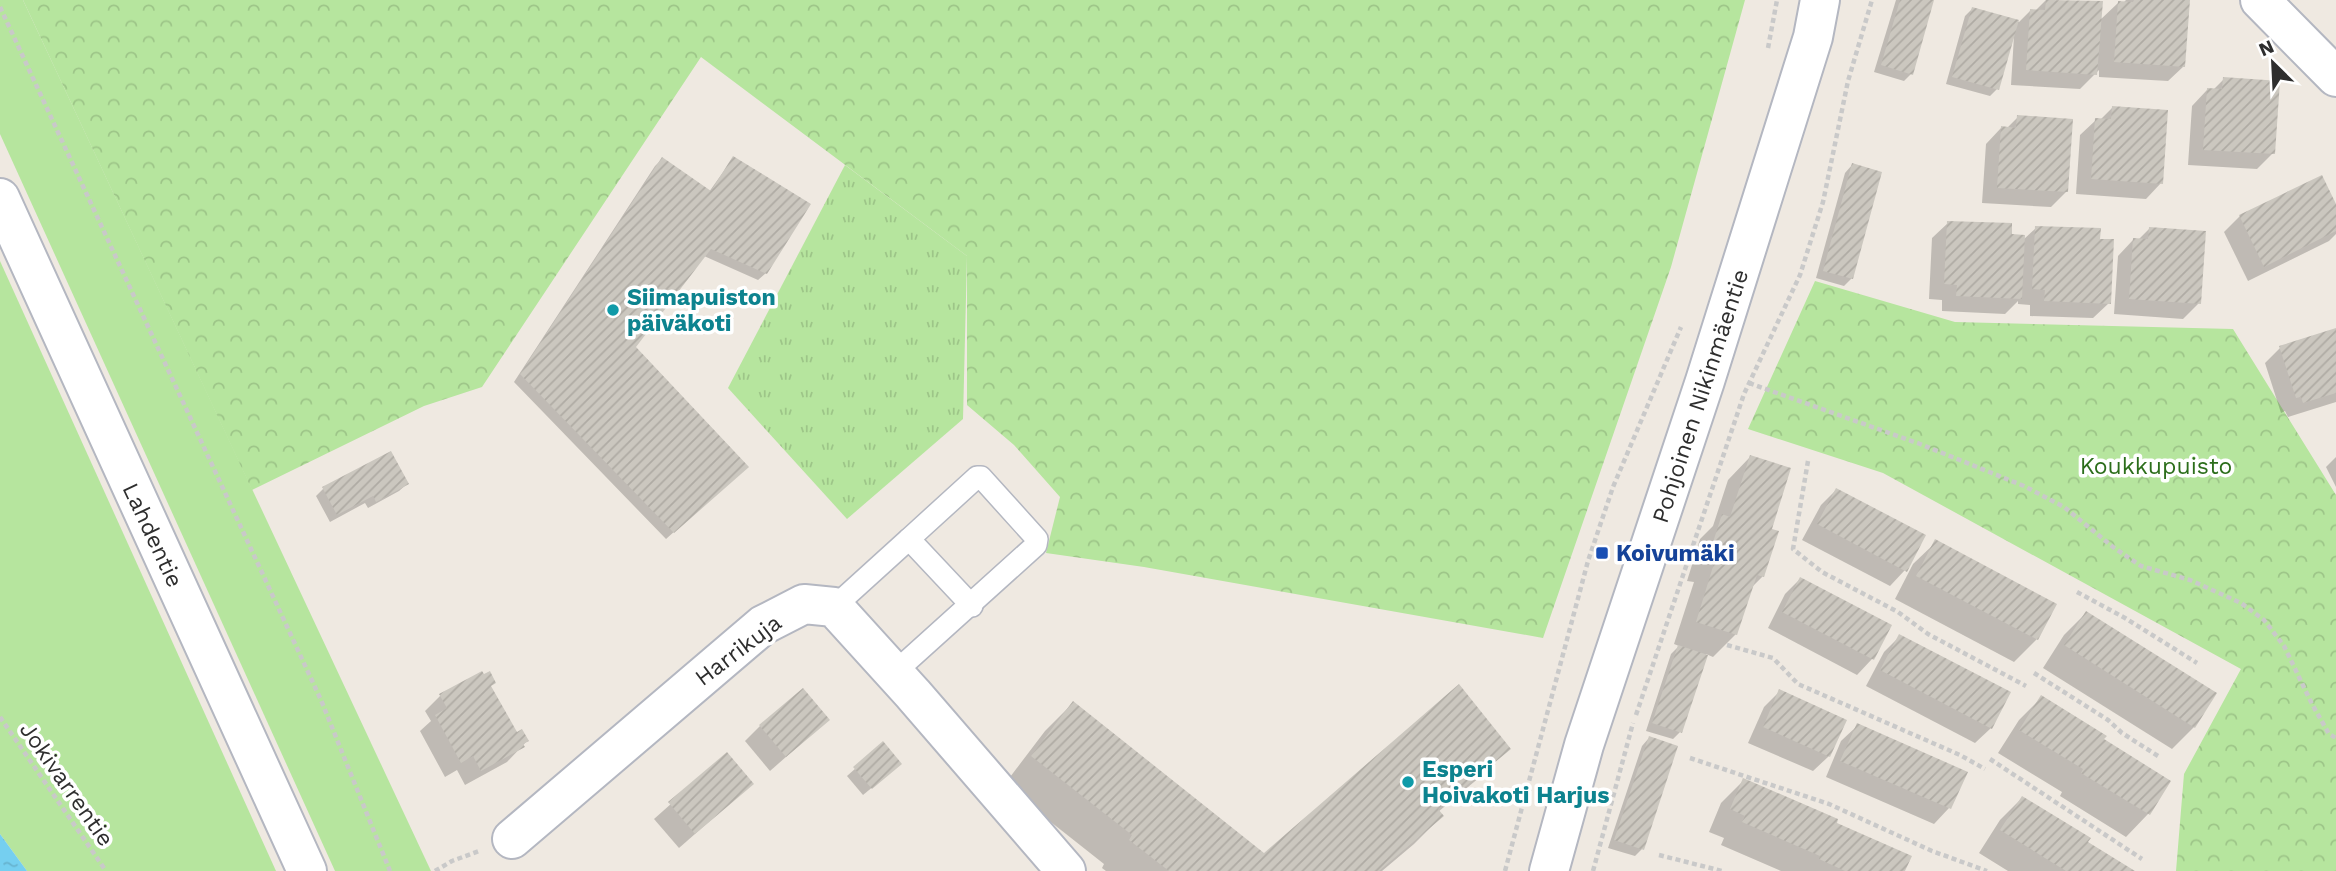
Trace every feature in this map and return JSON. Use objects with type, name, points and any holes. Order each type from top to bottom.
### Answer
[{"type":"street","name":"Pohjoinen Nikinmäentie","points":[[1549,871],[1584,745],[1702,391],[1814,37],[1820,0]]},
{"type":"street","points":[[2260,0],[2336,77]]},
{"type":"street","name":"Lahdentie","points":[[0,198],[307,871]]},
{"type":"street","name":"Harrikuja","points":[[512,839],[763,625],[804,604],[834,607]]},
{"type":"street","points":[[834,607],[1066,871]]},
{"type":"lane","points":[[834,607],[977,477],[981,477],[1037,539],[1036,545],[972,606],[894,673]]},
{"type":"lane","points":[[909,539],[972,606]]},
{"type":"path","points":[[1768,50],[1777,0]]},
{"type":"path","points":[[1593,871],[1632,727],[1729,434],[1749,383],[1800,275],[1823,202],[1845,93],[1871,3],[1859,3]]},
{"type":"path","points":[[0,8],[321,701],[390,871]]},
{"type":"path","points":[[1505,871],[1588,561],[1613,487],[1684,318]]},
{"type":"path","points":[[1749,383],[1920,444],[2024,486],[2064,507],[2141,566],[2190,580],[2241,603],[2264,620],[2284,646],[2312,704],[2329,733],[2336,738]]},
{"type":"path","points":[[1808,461],[1793,549],[1822,572],[1898,612],[1928,634],[2026,686]]},
{"type":"path","points":[[2077,592],[2197,663]]},
{"type":"path","points":[[1727,645],[1773,659],[1798,684],[1960,755],[1985,769]]},
{"type":"path","points":[[2034,673],[2108,720],[2122,733],[2158,756]]},
{"type":"path","name":"Jokivarrentie","points":[[0,718],[106,871]]},
{"type":"path","points":[[1690,758],[1829,804],[1894,834],[1987,871]]},
{"type":"path","points":[[1990,759],[2142,859]]},
{"type":"path","points":[[435,871],[452,861],[512,839]]},
{"type":"path","points":[[1659,855],[1722,871]]},
{"type":"path","points":[[1962,871],[1966,863]]},
{"type":"green space","points":[[0,0],[23,0],[431,871],[335,871],[0,134]]},
{"type":"green space","points":[[23,0],[1745,0],[1671,267],[1543,638],[1144,567],[1046,553],[1060,497],[1014,445],[967,405],[967,256],[701,57],[482,387],[424,406],[252,490]]},
{"type":"green space","points":[[845,165],[967,256],[963,419],[847,519],[728,388]]},
{"type":"green space","points":[[0,261],[276,871],[27,871],[0,834]]},
{"type":"green space","name":"Koukkupuisto","points":[[1815,281],[1955,322],[2233,329],[2336,495],[2336,871],[2176,871],[2184,774],[2241,669],[1883,473],[1748,429]]},
{"type":"water","points":[[0,834],[27,871],[0,871]]},
{"type":"building","points":[[1900,0],[1934,0],[1913,75],[1881,65]]},
{"type":"building","points":[[2046,0],[2103,1],[2097,75],[2026,70],[2030,9],[2045,10]]},
{"type":"building","points":[[2190,0],[2185,67],[2114,62],[2118,1]]},
{"type":"building","points":[[1972,7],[2019,20],[1999,90],[1952,77]]},
{"type":"building","points":[[2223,77],[2280,81],[2275,154],[2203,150],[2207,88],[2222,89]]},
{"type":"building","points":[[2112,106],[2168,110],[2163,184],[2091,179],[2095,118],[2111,119]]},
{"type":"building","points":[[2017,115],[2073,119],[2068,192],[1997,188],[2001,126],[2016,128]]},
{"type":"building","name":"Siimapuiston päiväkoti","points":[[733,156],[811,204],[767,274],[711,249],[636,347],[749,467],[674,533],[520,374],[662,157],[711,191]]},
{"type":"building","points":[[1852,163],[1882,172],[1853,279],[1823,271]]},
{"type":"building","points":[[2322,175],[2336,204],[2336,231],[2264,267],[2239,215]]},
{"type":"building","points":[[1947,221],[2012,223],[2012,234],[2025,235],[2022,299],[1956,296],[1957,285],[1944,284]]},
{"type":"building","points":[[2035,226],[2101,228],[2100,239],[2114,239],[2111,304],[2044,301],[2045,290],[2032,289]]},
{"type":"building","points":[[2149,227],[2206,231],[2201,304],[2129,299],[2133,238],[2148,239]]},
{"type":"building","points":[[2336,328],[2336,393],[2303,403],[2301,397],[2296,398],[2279,346]]},
{"type":"building","points":[[391,451],[409,484],[376,502],[373,496],[337,515],[322,487]]},
{"type":"building","points":[[1750,455],[1791,468],[1772,529],[1779,531],[1764,577],[1757,575],[1737,635],[1696,622],[1715,560],[1708,558],[1722,514],[1730,517]]},
{"type":"building","points":[[1836,488],[1926,535],[1907,572],[1817,524]]},
{"type":"building","points":[[1935,539],[2057,604],[2038,640],[1916,576]]},
{"type":"building","points":[[1800,577],[1892,625],[1874,660],[1782,612]]},
{"type":"building","points":[[2086,611],[2217,693],[2195,728],[2064,645]]},
{"type":"building","points":[[1899,634],[2011,692],[1992,729],[1880,670]]},
{"type":"building","points":[[1678,645],[1708,655],[1682,733],[1652,723]]},
{"type":"building","points":[[482,671],[484,674],[490,671],[496,683],[491,686],[517,732],[522,729],[529,741],[523,744],[525,747],[481,771],[473,756],[461,763],[435,715],[447,708],[439,694]]},
{"type":"building","name":"Esperi Hoivakoti Harjus","points":[[1459,684],[1511,749],[1438,809],[1444,816],[1379,871],[1169,871],[1129,840],[1132,835],[1031,756],[1073,701],[1264,853]]},
{"type":"building","points":[[803,688],[830,720],[786,757],[759,725]]},
{"type":"building","points":[[1779,689],[1847,720],[1830,757],[1763,727]]},
{"type":"building","points":[[2041,695],[2107,736],[2104,739],[2171,781],[2150,815],[2081,773],[2083,769],[2019,730]]},
{"type":"building","points":[[1857,723],[1968,772],[1951,809],[1840,761]]},
{"type":"building","points":[[1649,736],[1678,746],[1644,850],[1614,840]]},
{"type":"building","points":[[883,741],[902,764],[872,789],[853,767]]},
{"type":"building","points":[[727,752],[754,784],[695,834],[668,802]]},
{"type":"building","points":[[1743,778],[1838,819],[1837,823],[1912,856],[1905,871],[1845,871],[1819,859],[1820,856],[1742,822],[1745,816],[1730,809]]},
{"type":"building","points":[[2022,796],[2091,838],[2088,842],[2135,871],[2066,871],[2000,830]]},
{"type":"place","name":"Siimapuiston päiväkoti","points":[[613,310]]},
{"type":"place","name":"Koivumäki","points":[[1602,553]]},
{"type":"place","name":"Esperi Hoivakoti Harjus","points":[[1408,782]]}]
